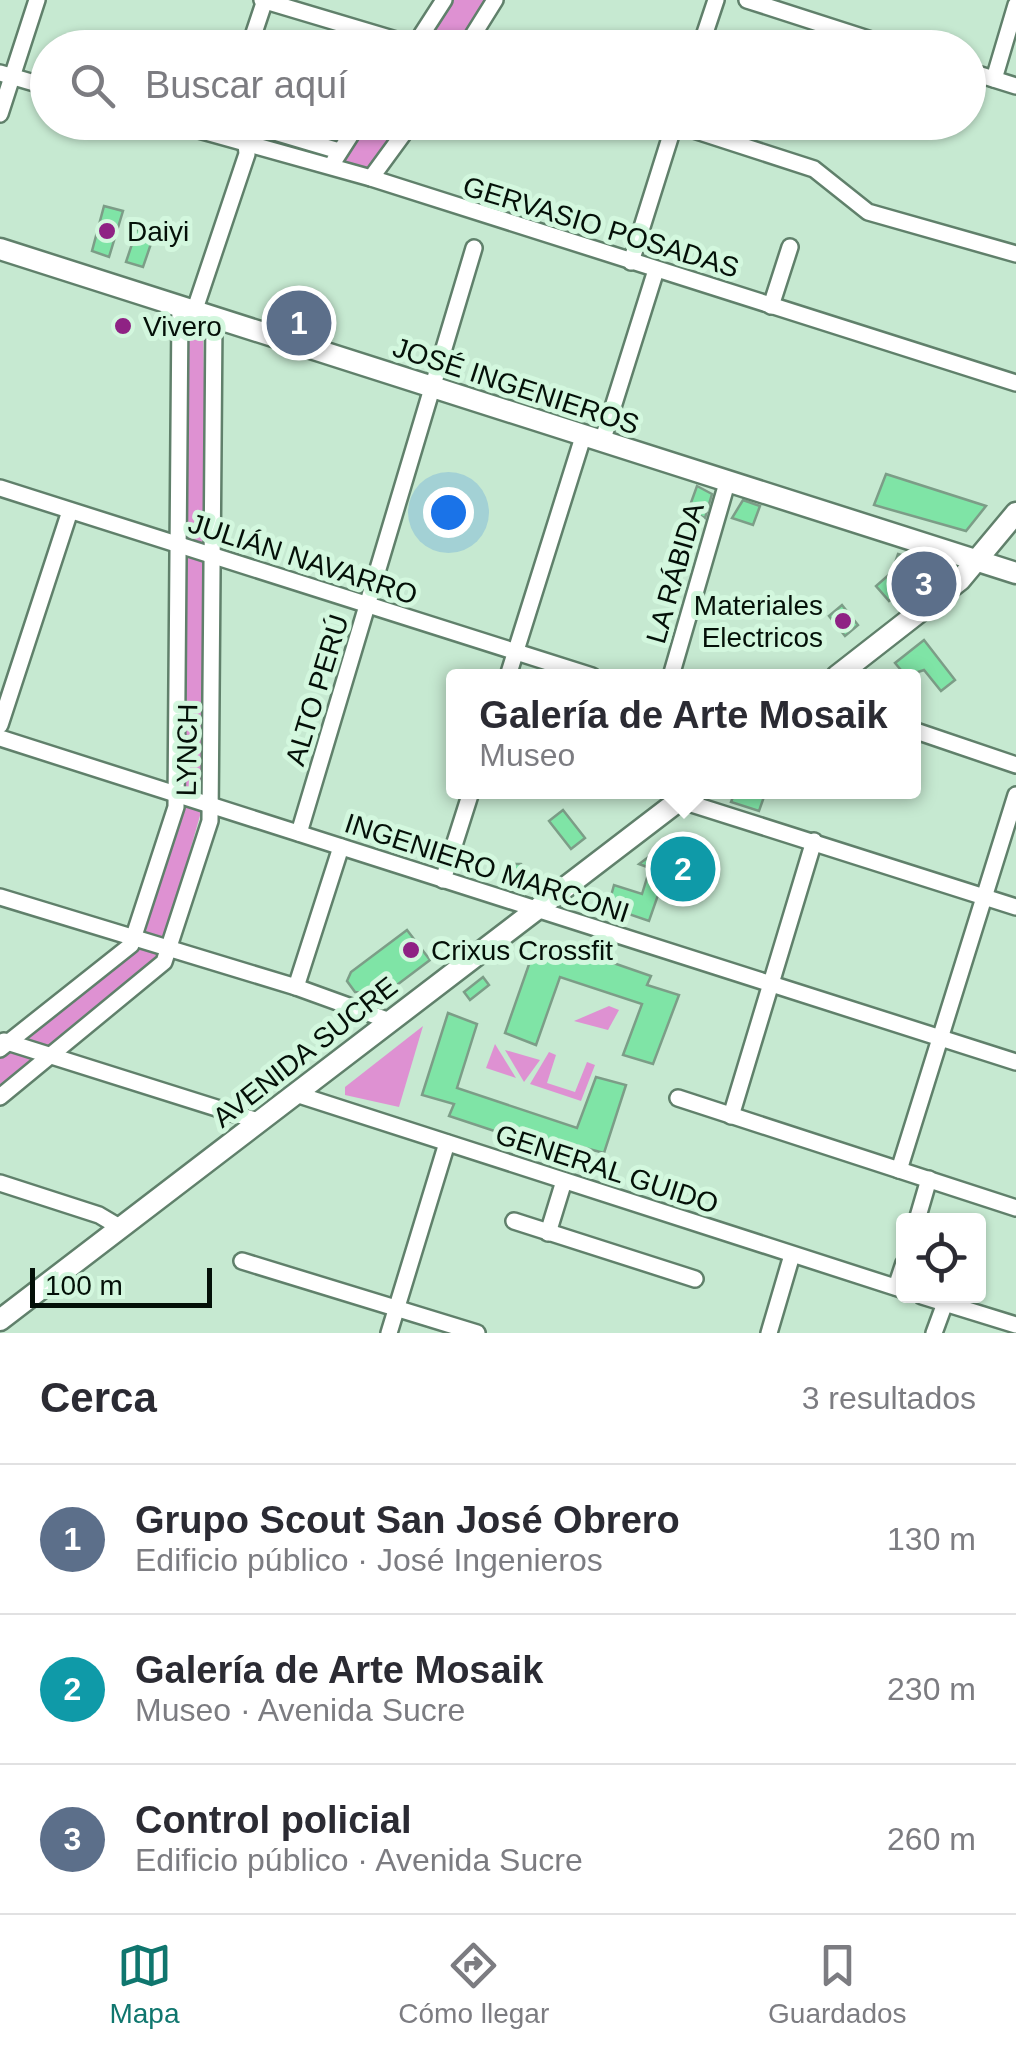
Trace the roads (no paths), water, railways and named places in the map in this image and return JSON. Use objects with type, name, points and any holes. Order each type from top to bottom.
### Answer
[{"type":"main road","name":"JOSÉ INGENIEROS","points":[[0,249],[1016,573]]},
{"type":"main road","points":[[846,669],[979,562],[1016,513]]},
{"type":"main road","name":"AVENIDA SUCRE","points":[[0,1320],[681,799]]},
{"type":"street","points":[[0,114],[6,74],[37,0]]},
{"type":"street","points":[[255,30],[264,0],[361,30]]},
{"type":"street","points":[[426,30],[444,0]]},
{"type":"street","points":[[476,30],[494,0]]},
{"type":"street","points":[[706,30],[716,0]]},
{"type":"street","points":[[747,0],[840,30]]},
{"type":"street","points":[[994,79],[1016,5]]},
{"type":"street","points":[[986,77],[1016,86]]},
{"type":"street","name":"GERVASIO POSADAS","points":[[230,140],[371,178],[1016,383]]},
{"type":"street","name":"LYNCH","points":[[3,1044],[125,951],[135,937],[178,796],[178,546],[187,309],[246,140]]},
{"type":"street","points":[[302,140],[339,151]]},
{"type":"street","points":[[330,168],[347,140]]},
{"type":"street","points":[[371,178],[399,140]]},
{"type":"street","points":[[632,262],[668,140]]},
{"type":"street","points":[[726,140],[814,168],[868,212],[1016,254]]},
{"type":"street","points":[[771,306],[790,247]]},
{"type":"street","name":"ALTO PERÚ","points":[[299,833],[435,389],[474,248]]},
{"type":"street","points":[[510,669],[656,270]]},
{"type":"street","name":"LYNCH","points":[[0,1097],[158,968],[171,948],[212,806],[214,318]]},
{"type":"street","name":"LA RÁBIDA","points":[[673,669],[727,483]]},
{"type":"street","name":"JULIÁN NAVARRO","points":[[0,488],[569,669]]},
{"type":"street","points":[[0,724],[70,511]]},
{"type":"street","points":[[921,733],[1016,764]]},
{"type":"street","name":"INGENIERO MARCONI","points":[[0,738],[1016,1062]]},
{"type":"street","points":[[899,1170],[1016,795]]},
{"type":"street","points":[[442,880],[469,799]]},
{"type":"street","points":[[693,799],[1016,907]]},
{"type":"street","points":[[732,1116],[814,842]]},
{"type":"street","points":[[296,987],[341,847]]},
{"type":"street","points":[[0,897],[296,987],[390,1022]]},
{"type":"street","points":[[3,1044],[261,1122]]},
{"type":"street","name":"GENERAL GUIDO","points":[[296,1094],[896,1287]]},
{"type":"street","points":[[678,1098],[1016,1208]]},
{"type":"street","points":[[389,1333],[447,1144]]},
{"type":"street","points":[[919,1213],[930,1179]]},
{"type":"street","points":[[548,1233],[564,1181]]},
{"type":"street","points":[[0,1182],[99,1215],[121,1228]]},
{"type":"street","points":[[514,1221],[695,1280]]},
{"type":"street","points":[[769,1333],[792,1255]]},
{"type":"street","points":[[242,1261],[477,1333]]},
{"type":"street","points":[[934,1333],[945,1303],[1016,1325]]},
{"type":"place","name":"Daiyi","points":[[107,231]]},
{"type":"place","name":"Grupo Scout San José Obrero","points":[[299,323]]},
{"type":"place","name":"Vivero","points":[[123,326]]},
{"type":"place","name":"Control policial","points":[[924,584]]},
{"type":"place","name":"Materiales Electricos","points":[[843,621]]},
{"type":"place","name":"Galería de Arte Mosaik","points":[[683,869]]},
{"type":"place","name":"Crixus Crossfit","points":[[411,950]]}]
